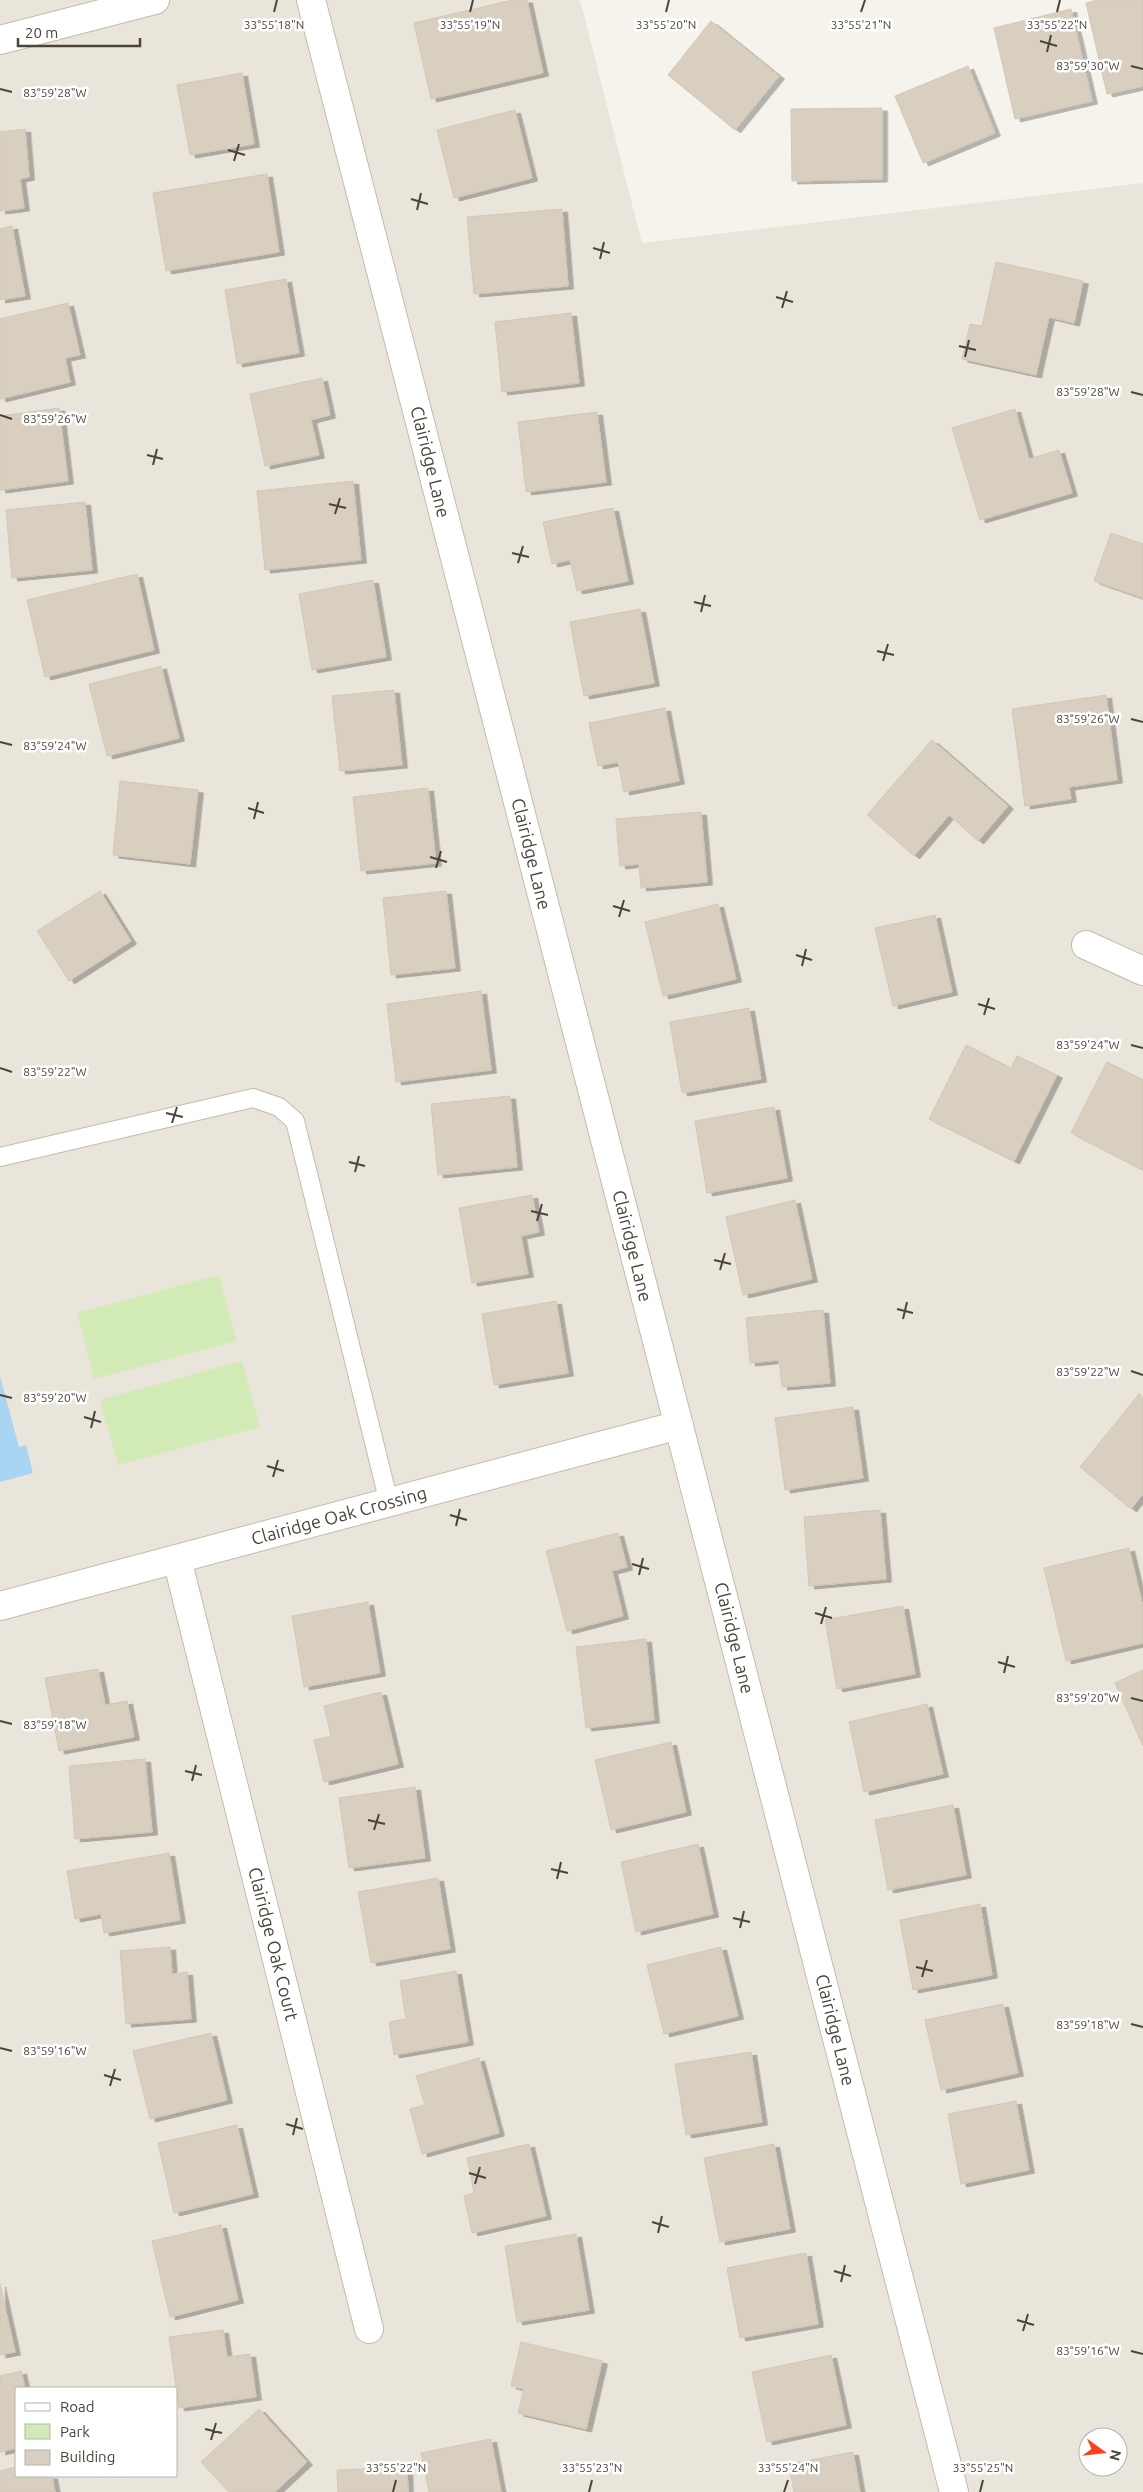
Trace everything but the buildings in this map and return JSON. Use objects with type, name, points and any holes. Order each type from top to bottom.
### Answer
[{"type":"street","points":[[0,40],[155,0]]},
{"type":"street","name":"Clairidge Lane","points":[[311,0],[954,2492]]},
{"type":"street","points":[[1086,946],[1143,971]]},
{"type":"street","name":"Clairidge Oak Crossing","points":[[0,1606],[679,1426]]},
{"type":"street","name":"Clairidge Oak Court","points":[[177,1559],[369,2329]]},
{"type":"lane","points":[[0,1157],[253,1098],[279,1107],[295,1121],[389,1503]]},
{"type":"shaded area","points":[[0,0],[580,0],[642,243],[1143,183],[1143,2492],[0,2492]]},
{"type":"green space","points":[[219,1275],[236,1341],[94,1379],[77,1313]]},
{"type":"green space","points":[[242,1361],[260,1427],[118,1465],[100,1400]]},
{"type":"water","points":[[0,1376],[19,1447],[26,1445],[33,1473],[0,1482]]}]
